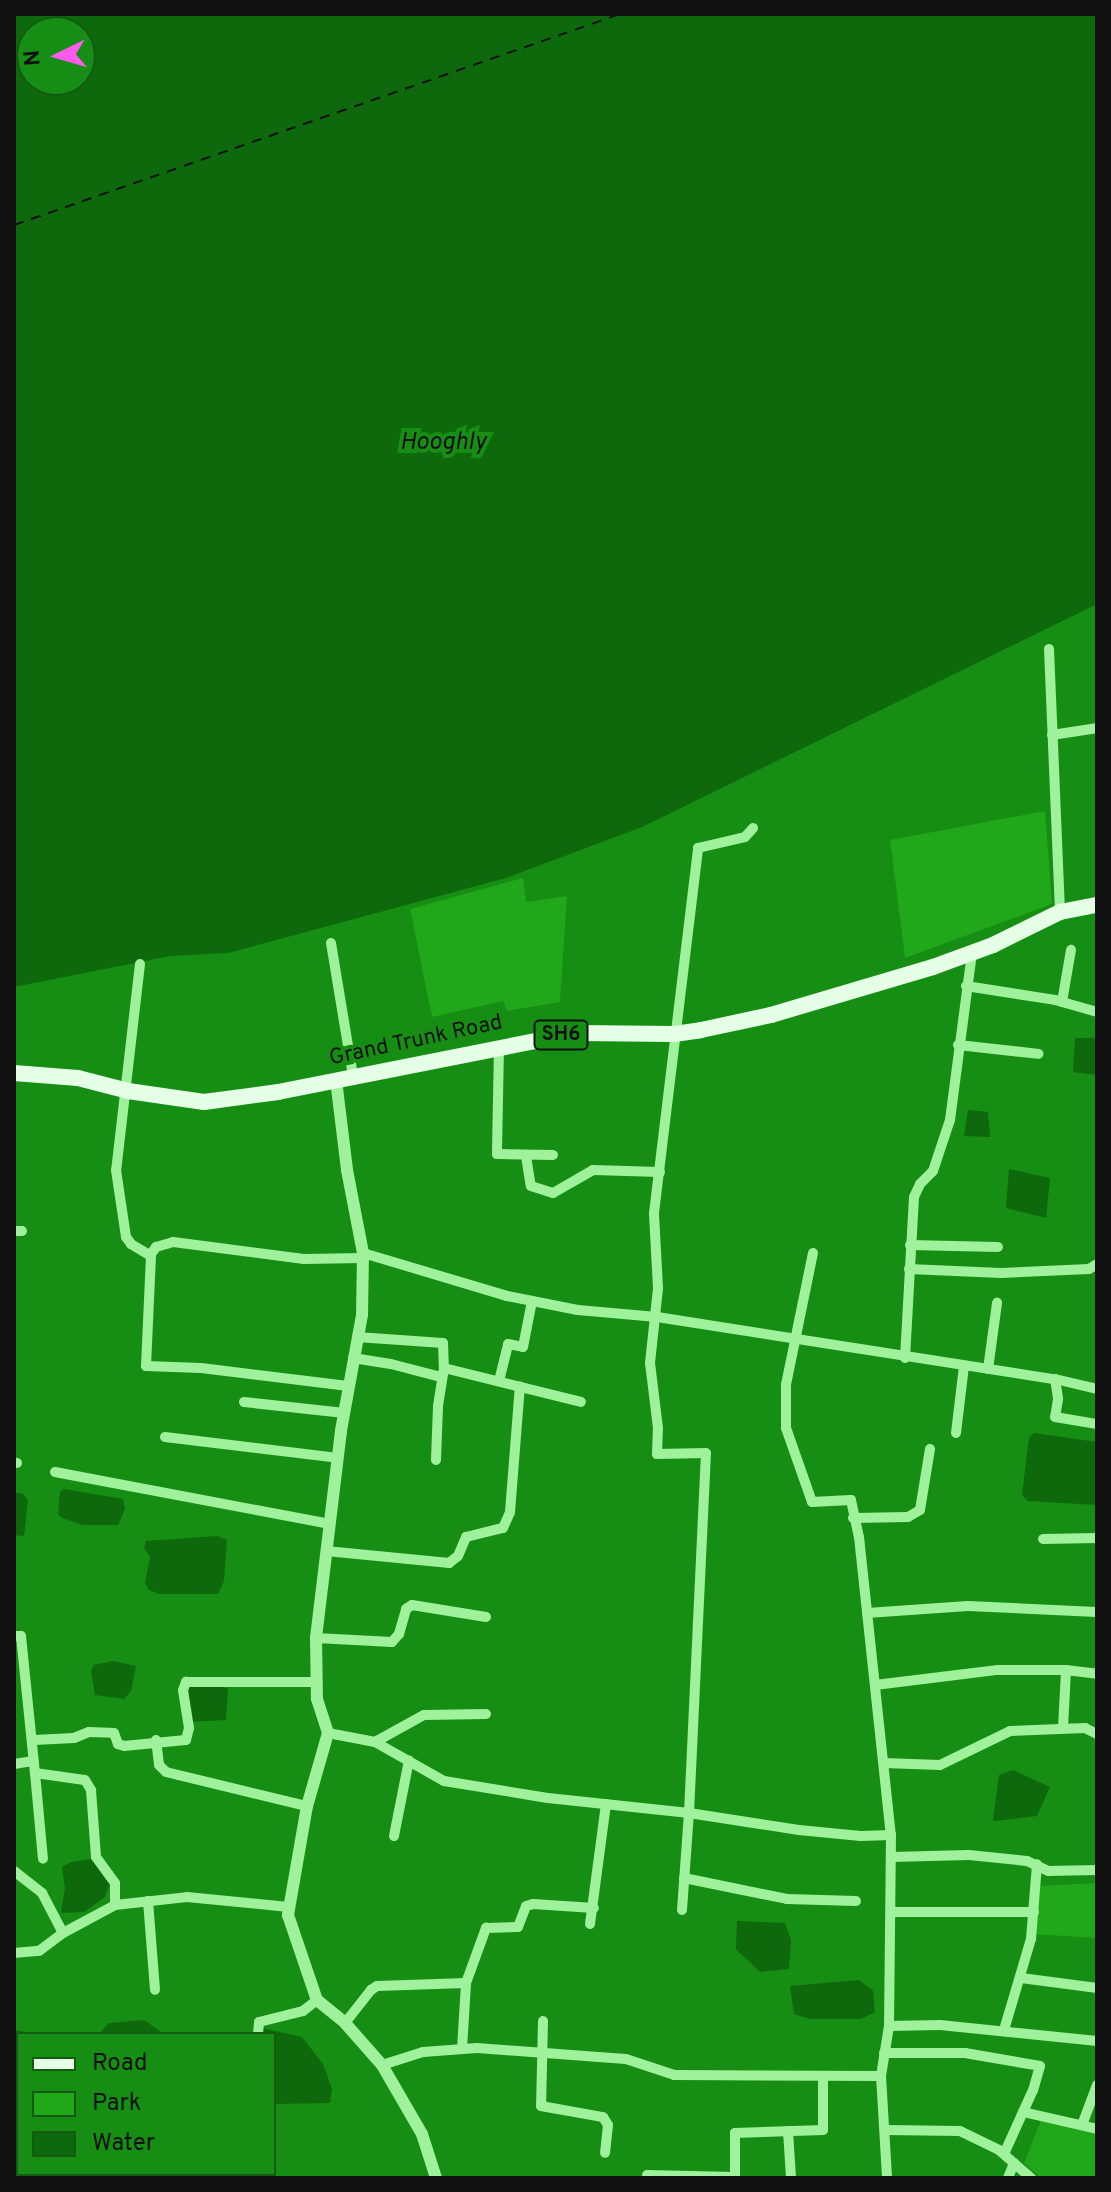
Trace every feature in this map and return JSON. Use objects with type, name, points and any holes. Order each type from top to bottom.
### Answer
[{"type":"main road","name":"Grand Trunk Road","points":[[14,1073],[78,1078],[128,1091],[204,1102],[577,1033],[674,1034],[771,1015],[972,953],[1060,912],[1097,905]]},
{"type":"street","points":[[1049,649],[1060,912]]},
{"type":"street","points":[[1052,735],[1097,728]]},
{"type":"street","points":[[682,1910],[706,1453],[657,1454],[658,1428],[650,1363],[657,1317],[653,1228],[698,848],[745,837],[753,828]]},
{"type":"street","points":[[331,943],[353,1076]]},
{"type":"street","points":[[1062,1002],[1071,950]]},
{"type":"street","points":[[905,1358],[916,1190],[933,1171],[946,1137],[972,953]]},
{"type":"street","points":[[140,964],[128,1091],[117,1154],[117,1183],[128,1241],[151,1256]]},
{"type":"street","points":[[966,986],[1062,1002],[1097,1012]]},
{"type":"street","points":[[958,1045],[1039,1054]]},
{"type":"street","points":[[499,1047],[496,1150],[500,1155],[553,1155]]},
{"type":"street","points":[[336,1080],[347,1170],[363,1256],[362,1315],[344,1413],[316,1638],[317,1699],[328,1733],[307,1806],[289,1907],[293,1935],[317,2000],[345,2023],[382,2065],[422,2134],[436,2178]]},
{"type":"street","points":[[526,1156],[531,1186],[553,1193],[593,1170],[660,1172]]},
{"type":"street","points":[[348,1386],[201,1368],[146,1366],[151,1256],[156,1247],[173,1242],[290,1258],[363,1256],[532,1301],[578,1310],[657,1317],[797,1338],[905,1358],[1055,1379],[1097,1389]]},
{"type":"street","points":[[910,1245],[998,1247]]},
{"type":"street","points":[[813,1253],[786,1385],[786,1428],[812,1502],[851,1500],[867,1613],[891,1835],[889,2026],[881,2076],[887,2178]]},
{"type":"street","points":[[909,1269],[1001,1273],[1089,1269],[1097,1264]]},
{"type":"street","points":[[499,1381],[508,1344],[523,1347],[532,1301]]},
{"type":"street","points":[[988,1369],[997,1303]]},
{"type":"street","points":[[357,1337],[439,1342],[444,1349],[436,1460]]},
{"type":"street","points":[[353,1358],[499,1381],[581,1402]]},
{"type":"street","points":[[956,1433],[964,1366]]},
{"type":"street","points":[[1055,1379],[1058,1399],[1055,1417],[1097,1424]]},
{"type":"street","points":[[326,1551],[449,1563],[458,1556],[466,1537],[503,1528],[510,1512],[520,1386]]},
{"type":"street","points":[[244,1402],[344,1413]]},
{"type":"street","points":[[165,1437],[338,1458]]},
{"type":"street","points":[[853,1518],[908,1517],[920,1510],[930,1449]]},
{"type":"street","points":[[55,1472],[330,1524]]},
{"type":"street","points":[[1043,1539],[1097,1538]]},
{"type":"street","points":[[316,1638],[392,1642],[399,1634],[406,1609],[412,1605],[486,1617]]},
{"type":"street","points":[[867,1613],[968,1606],[1097,1612]]},
{"type":"street","points":[[14,1636],[21,1636],[19,1683],[34,1740],[43,1859]]},
{"type":"street","points":[[875,1685],[998,1670],[1066,1670],[1097,1674]]},
{"type":"street","points":[[1063,1728],[1066,1670]]},
{"type":"street","points":[[34,1740],[74,1738],[89,1732],[114,1733],[118,1744],[124,1746],[156,1740],[186,1740],[189,1728],[183,1690],[186,1682],[317,1682]]},
{"type":"street","points":[[375,1742],[434,1712],[486,1714]]},
{"type":"street","points":[[884,1763],[940,1765],[1010,1731],[1085,1728],[1097,1734]]},
{"type":"street","points":[[328,1733],[375,1742],[444,1781],[799,1830],[861,1836],[891,1835]]},
{"type":"street","points":[[156,1740],[159,1765],[166,1772],[307,1806]]},
{"type":"street","points":[[394,1836],[409,1760]]},
{"type":"street","points":[[14,1764],[85,1780],[91,1790],[96,1857],[115,1883],[115,1905]]},
{"type":"street","points":[[590,1924],[606,1804]]},
{"type":"street","points":[[891,1857],[969,1855],[1037,1864],[1048,1871],[1097,1870]]},
{"type":"street","points":[[1004,2030],[1021,1978],[1034,1912],[1037,1864]]},
{"type":"street","points":[[14,1871],[42,1893],[63,1933]]},
{"type":"street","points":[[684,1878],[787,1899],[856,1901]]},
{"type":"street","points":[[14,1953],[39,1951],[63,1933],[115,1905],[187,1897],[289,1907]]},
{"type":"street","points":[[148,1901],[155,1990]]},
{"type":"street","points":[[462,2049],[466,1983],[488,1926],[518,1927],[526,1906],[533,1904],[594,1908]]},
{"type":"street","points":[[892,1912],[1034,1912]]},
{"type":"street","points":[[1021,1978],[1097,1988]]},
{"type":"street","points":[[345,2023],[377,1986],[466,1983]]},
{"type":"street","points":[[258,2032],[259,2022],[303,2011],[317,2000]]},
{"type":"street","points":[[543,2021],[541,2106],[603,2117],[608,2125],[605,2153]]},
{"type":"street","points":[[889,2026],[1004,2030],[1097,2041]]},
{"type":"street","points":[[382,2065],[423,2052],[462,2049],[626,2059],[674,2075],[881,2076]]},
{"type":"street","points":[[884,2053],[965,2053],[1040,2066],[1004,2154]]},
{"type":"street","points":[[647,2175],[735,2178],[735,2133],[823,2130],[823,2078]]},
{"type":"street","points":[[1082,2125],[1097,2085]]},
{"type":"street","points":[[1023,2112],[1097,2129]]},
{"type":"street","points":[[886,2130],[960,2131],[1004,2154],[1031,2178]]},
{"type":"street","points":[[788,2131],[791,2178]]},
{"type":"street","points":[[1008,2178],[1014,2163]]},
{"type":"green space","points":[[1045,811],[1052,904],[905,958],[890,840]]},
{"type":"green space","points":[[523,878],[526,902],[567,896],[560,1002],[507,1011],[503,1001],[432,1017],[410,909]]},
{"type":"green space","points":[[1097,1883],[1097,1938],[1030,1934],[1038,1886]]},
{"type":"green space","points":[[1044,2113],[1097,2127],[1097,2178],[1041,2178],[1024,2163]]},
{"type":"water","name":"Hooghly","points":[[14,14],[1097,14],[1097,604],[642,827],[506,878],[228,953],[170,956],[14,987]]},
{"type":"water","points":[[1075,1038],[1097,1038],[1097,1075],[1073,1072]]},
{"type":"water","points":[[968,1110],[988,1112],[990,1137],[964,1136]]},
{"type":"water","points":[[1009,1169],[1050,1178],[1046,1218],[1006,1208]]},
{"type":"water","points":[[1034,1433],[1097,1442],[1097,1505],[1028,1501],[1022,1495],[1029,1438]]},
{"type":"water","points":[[64,1489],[123,1499],[125,1509],[118,1525],[82,1525],[62,1518],[58,1514],[60,1492]]},
{"type":"water","points":[[14,1493],[22,1493],[28,1500],[24,1536],[14,1535]]},
{"type":"water","points":[[217,1536],[227,1540],[224,1581],[218,1594],[159,1594],[149,1590],[145,1583],[150,1557],[144,1548],[146,1541]]},
{"type":"water","points":[[113,1661],[136,1666],[131,1691],[124,1699],[95,1695],[91,1671],[94,1665]]},
{"type":"water","points":[[209,1680],[228,1689],[226,1720],[187,1722],[189,1682]]},
{"type":"water","points":[[1013,1770],[1050,1787],[1037,1816],[993,1821],[999,1775]]},
{"type":"water","points":[[92,1859],[105,1864],[110,1882],[105,1897],[84,1912],[61,1913],[65,1888],[62,1867],[71,1862]]},
{"type":"water","points":[[737,1921],[785,1923],[791,1940],[789,1969],[760,1972],[736,1949]]},
{"type":"water","points":[[859,1980],[873,1991],[875,2012],[861,2019],[810,2019],[794,2014],[790,1986]]},
{"type":"water","points":[[144,2020],[161,2032],[101,2032],[109,2023]]},
{"type":"water","points":[[257,2027],[302,2037],[323,2064],[332,2089],[330,2103],[276,2104],[276,2032],[256,2032]]},
{"type":"water","points":[[14,2030],[25,2032],[16,2032],[16,2176],[97,2176],[16,2178]]},
{"type":"ferry route","points":[[14,225],[620,14]]}]
